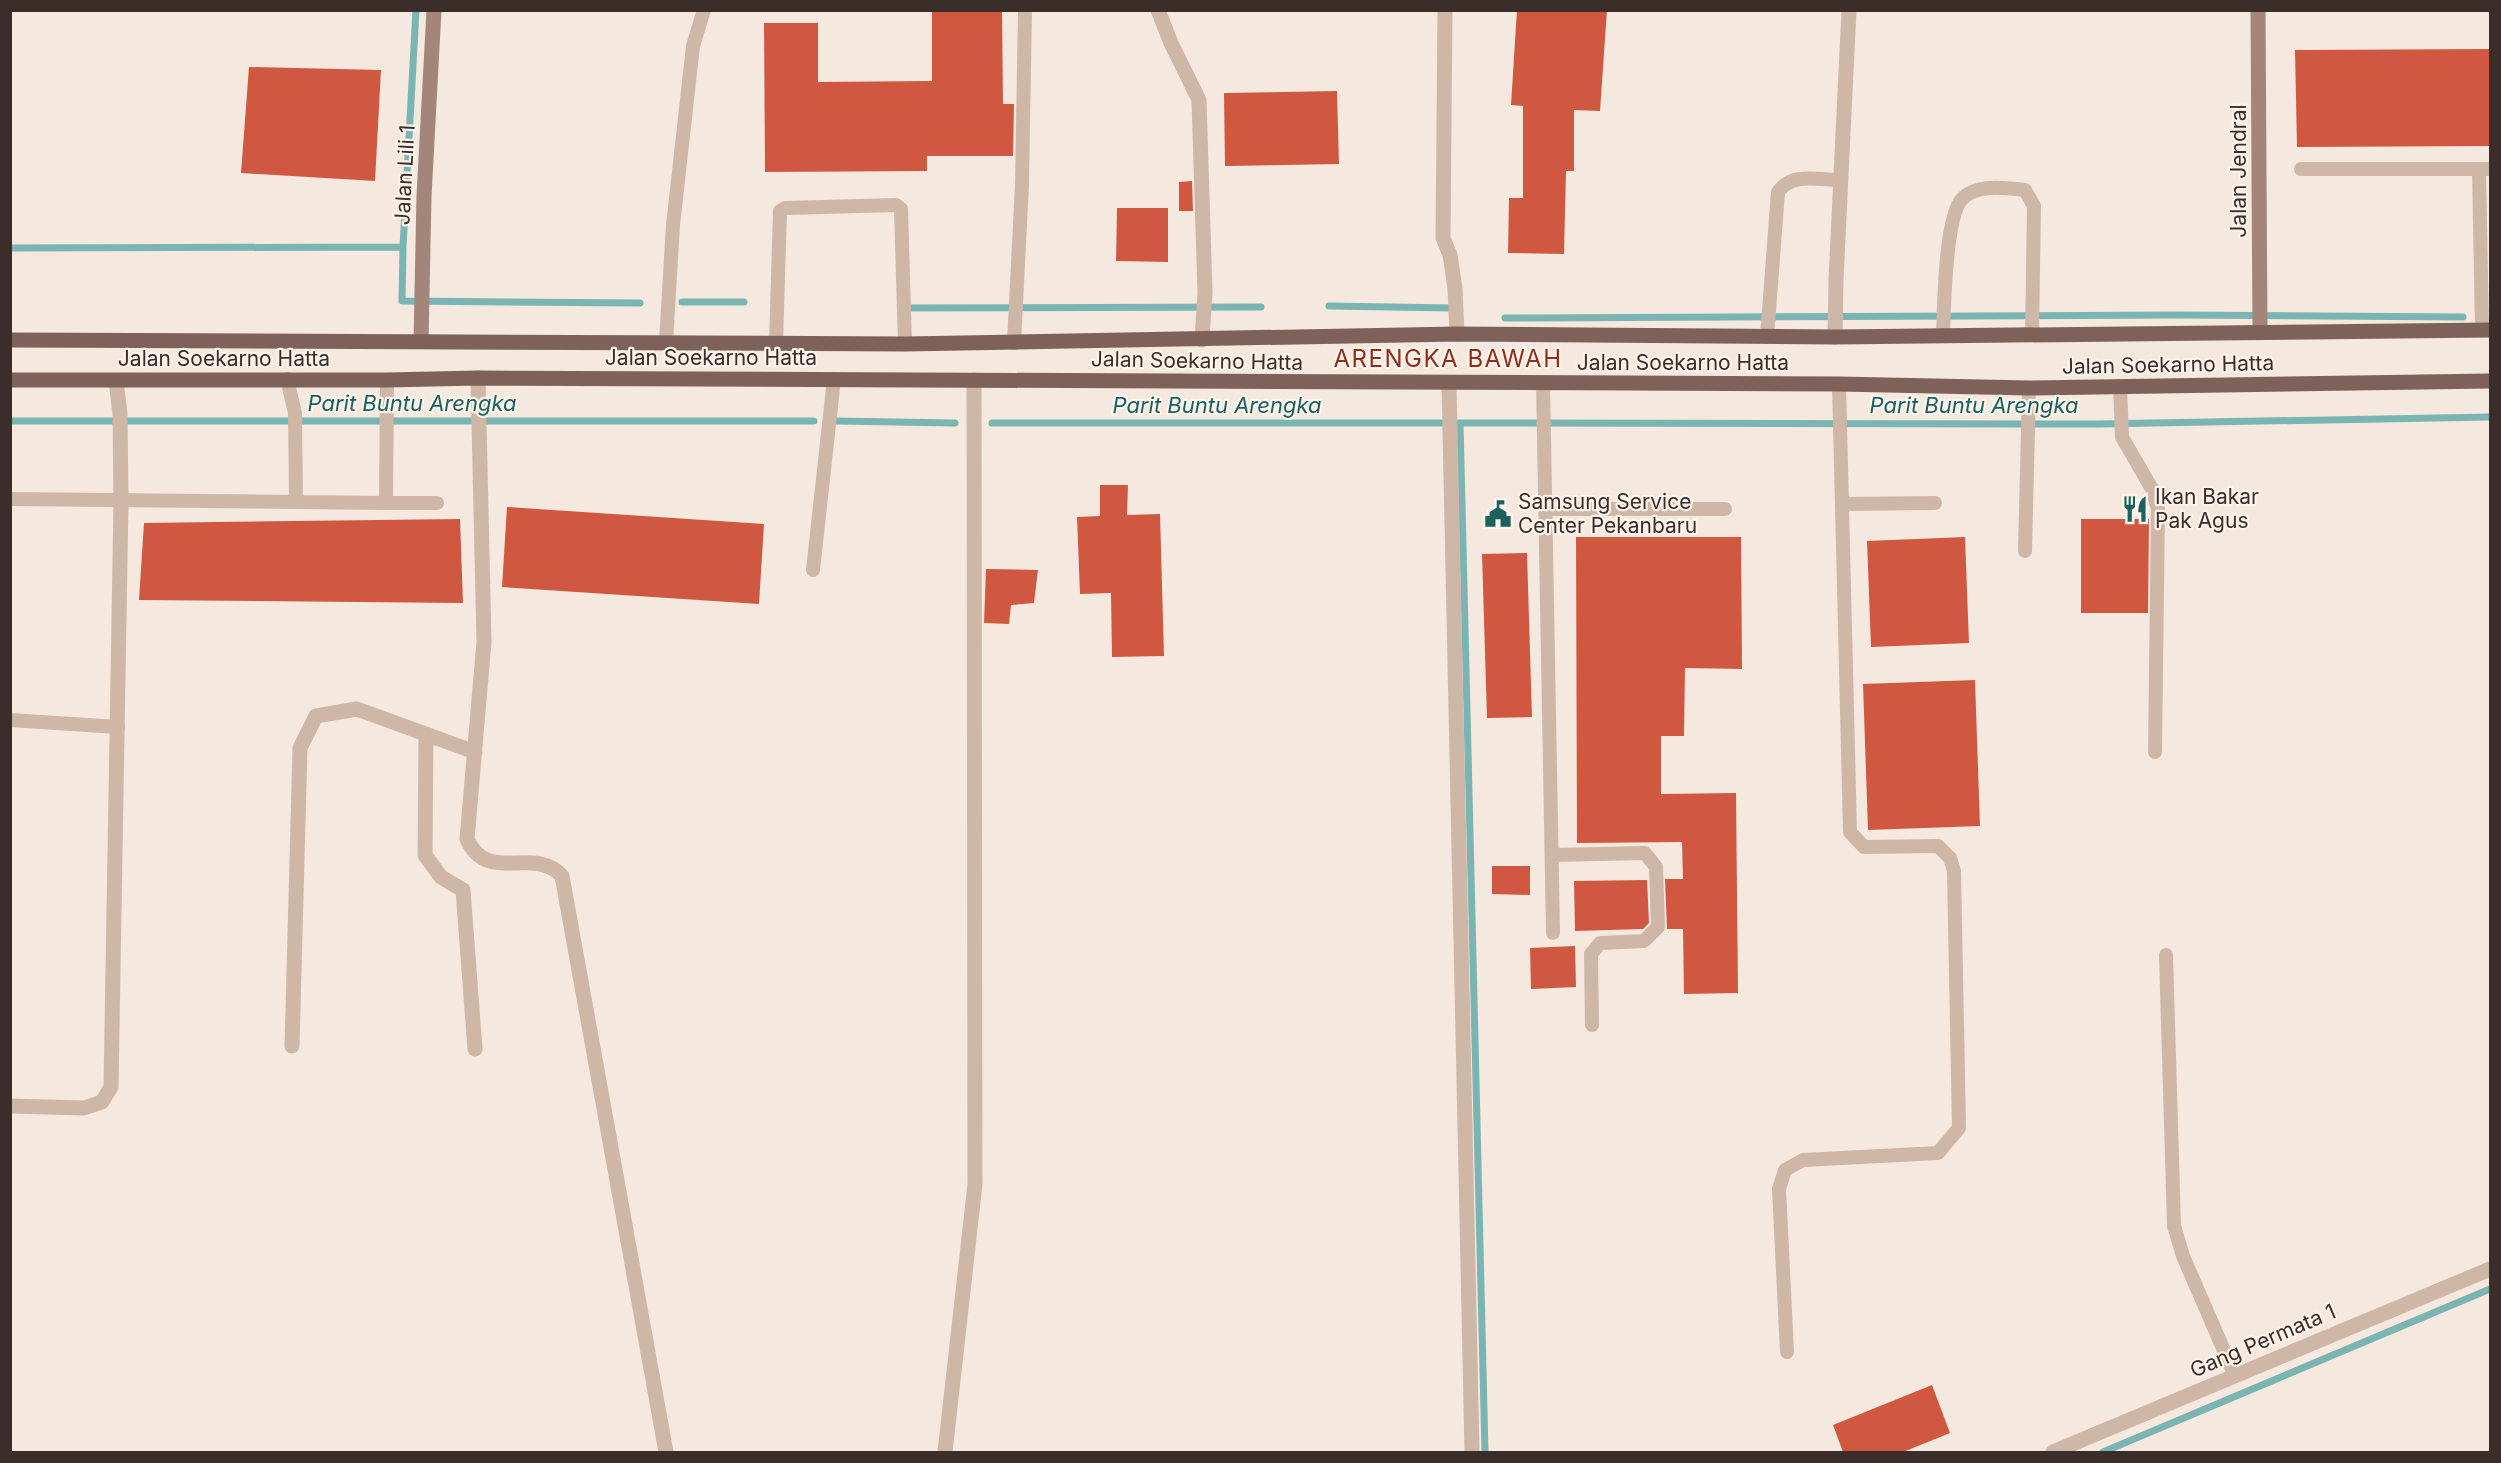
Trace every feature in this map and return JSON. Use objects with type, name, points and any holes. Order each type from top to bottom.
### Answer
[{"type":"main road","name":"Jalan Soekarno Hatta","points":[[10,340],[904,344],[1015,337],[1202,340],[1457,324],[1835,338],[1944,323],[2032,330],[2260,327],[2486,330]]},
{"type":"main road","name":"Jalan Soekarno Hatta","points":[[10,380],[834,379],[1449,384],[1839,384],[2029,388],[2490,381]]},
{"type":"street","name":"Jalan Lili 1","points":[[421,341],[434,10]]},
{"type":"street","points":[[1158,10],[1171,43],[1199,100],[1205,292],[1202,340]]},
{"type":"street","points":[[1445,10],[1443,238],[1450,255],[1457,324]]},
{"type":"street","points":[[1835,338],[1849,10]]},
{"type":"street","name":"Jalan Jendral","points":[[2258,10],[2260,327]]},
{"type":"street","points":[[478,378],[484,642],[468,839],[471,848],[490,863],[544,864],[555,868],[562,876],[666,1452]]},
{"type":"street","points":[[945,1452],[975,1184],[974,380]]},
{"type":"street","points":[[10,1106],[84,1108],[102,1102],[111,1087],[121,502],[116,381]]},
{"type":"street","points":[[1449,384],[1472,1452]]},
{"type":"street","points":[[292,1046],[300,748],[316,716],[357,709],[475,752]]},
{"type":"street","points":[[426,734],[425,855],[441,877],[463,890],[475,1049]]},
{"type":"street","name":"Gang Permata 1","points":[[2053,1452],[2489,1271]]},
{"type":"lane","points":[[666,342],[679,165],[693,46],[704,10]]},
{"type":"lane","points":[[1015,337],[1022,184],[1025,10]]},
{"type":"lane","points":[[2301,169],[2485,169],[2486,330]]},
{"type":"lane","points":[[1767,337],[1778,192],[1785,182],[1793,179],[1840,180]]},
{"type":"lane","points":[[1944,323],[1951,220],[1962,198],[1982,189],[2006,188],[2025,190],[2034,206],[2032,330]]},
{"type":"lane","points":[[776,343],[780,211],[784,208],[896,205],[901,209],[904,344]]},
{"type":"lane","points":[[287,379],[295,413],[296,502]]},
{"type":"lane","points":[[813,570],[834,379]]},
{"type":"lane","points":[[386,503],[387,380]]},
{"type":"lane","points":[[1543,383],[1553,933]]},
{"type":"lane","points":[[1788,1352],[1779,1189],[1785,1170],[1803,1160],[1938,1153],[1959,1128],[1954,870],[1950,858],[1938,846],[1864,847],[1850,832],[1842,416],[1839,384]]},
{"type":"lane","points":[[2120,386],[2122,437],[2152,489],[2158,509],[2155,752]]},
{"type":"lane","points":[[2025,551],[2030,435],[2029,388]]},
{"type":"lane","points":[[10,499],[121,502],[437,503]]},
{"type":"lane","points":[[1843,504],[1935,503]]},
{"type":"lane","points":[[1547,509],[1725,509]]},
{"type":"lane","points":[[10,720],[118,727]]},
{"type":"lane","points":[[1552,855],[1645,853],[1656,867],[1658,927],[1644,940],[1600,943],[1591,954],[1592,1025]]},
{"type":"lane","points":[[2166,955],[2174,1226],[2183,1256],[2235,1376]]},
{"type":"building","points":[[932,10],[1002,10],[1003,104],[1014,104],[1013,156],[927,156],[927,171],[765,172],[764,23],[818,23],[818,82],[932,81]]},
{"type":"building","points":[[1517,10],[1607,10],[1600,111],[1574,110],[1574,171],[1566,171],[1564,254],[1508,253],[1509,198],[1523,198],[1523,106],[1511,105]]},
{"type":"building","points":[[2490,49],[2490,146],[2297,147],[2295,50]]},
{"type":"building","points":[[249,67],[381,70],[375,181],[241,173]]},
{"type":"building","points":[[1337,91],[1339,164],[1225,166],[1224,93]]},
{"type":"building","points":[[1192,181],[1193,211],[1179,211],[1179,182]]},
{"type":"building","points":[[1117,208],[1168,208],[1168,262],[1116,261]]},
{"type":"building","points":[[1100,485],[1128,485],[1127,515],[1160,514],[1164,656],[1112,657],[1111,593],[1080,594],[1077,517],[1100,516]]},
{"type":"building","points":[[507,507],[764,524],[759,604],[502,587]]},
{"type":"building","points":[[460,519],[463,603],[139,600],[144,523]]},
{"type":"building","points":[[2081,519],[2149,519],[2148,613],[2081,613]]},
{"type":"building","points":[[1576,537],[1741,537],[1742,669],[1685,668],[1684,736],[1661,736],[1661,794],[1736,793],[1738,993],[1684,994],[1683,929],[1667,929],[1665,879],[1683,879],[1682,842],[1577,843]]},
{"type":"building","points":[[1965,537],[1969,643],[1871,647],[1867,541]]},
{"type":"building","points":[[1527,553],[1532,717],[1487,718],[1482,554]]},
{"type":"building","points":[[986,569],[1038,570],[1034,603],[1011,605],[1009,624],[984,623]]},
{"type":"building","points":[[1975,680],[1980,826],[1868,830],[1863,684]]},
{"type":"building","points":[[1492,866],[1530,866],[1530,895],[1492,894]]},
{"type":"building","points":[[1647,880],[1649,923],[1643,929],[1575,931],[1574,881]]},
{"type":"building","points":[[1575,946],[1576,987],[1531,989],[1530,948]]},
{"type":"building","points":[[1932,1385],[1950,1433],[1903,1452],[1843,1452],[1833,1425]]},
{"type":"waterway","points":[[403,247],[416,10]]},
{"type":"waterway","name":"Parit Buntu Arengka","points":[[10,248],[403,247],[402,301],[640,303]]},
{"type":"waterway","name":"Parit Buntu Arengka","points":[[682,302],[744,302]]},
{"type":"waterway","name":"Parit Buntu Arengka","points":[[1329,306],[1452,308]]},
{"type":"waterway","name":"Parit Buntu Arengka","points":[[910,308],[1261,307]]},
{"type":"waterway","name":"Parit Buntu Arengka","points":[[1505,318],[2179,315],[2463,317]]},
{"type":"waterway","name":"Parit Buntu Arengka","points":[[1458,423],[2099,424],[2490,417]]},
{"type":"waterway","name":"Parit Buntu Arengka","points":[[10,421],[814,421]]},
{"type":"waterway","name":"Parit Buntu Arengka","points":[[836,421],[955,423]]},
{"type":"waterway","name":"Parit Buntu Arengka","points":[[992,423],[1441,423]]},
{"type":"waterway","points":[[1460,423],[1485,1452]]},
{"type":"waterway","points":[[2103,1452],[2490,1289]]},
{"type":"place","name":"Ikan Bakar Pak Agus","points":[[2135,509]]},
{"type":"place","name":"Samsung Service Center Pekanbaru","points":[[1498,514]]},
{"type":"district","name":"ARENGKA BAWAH","points":[[1448,359]]}]
